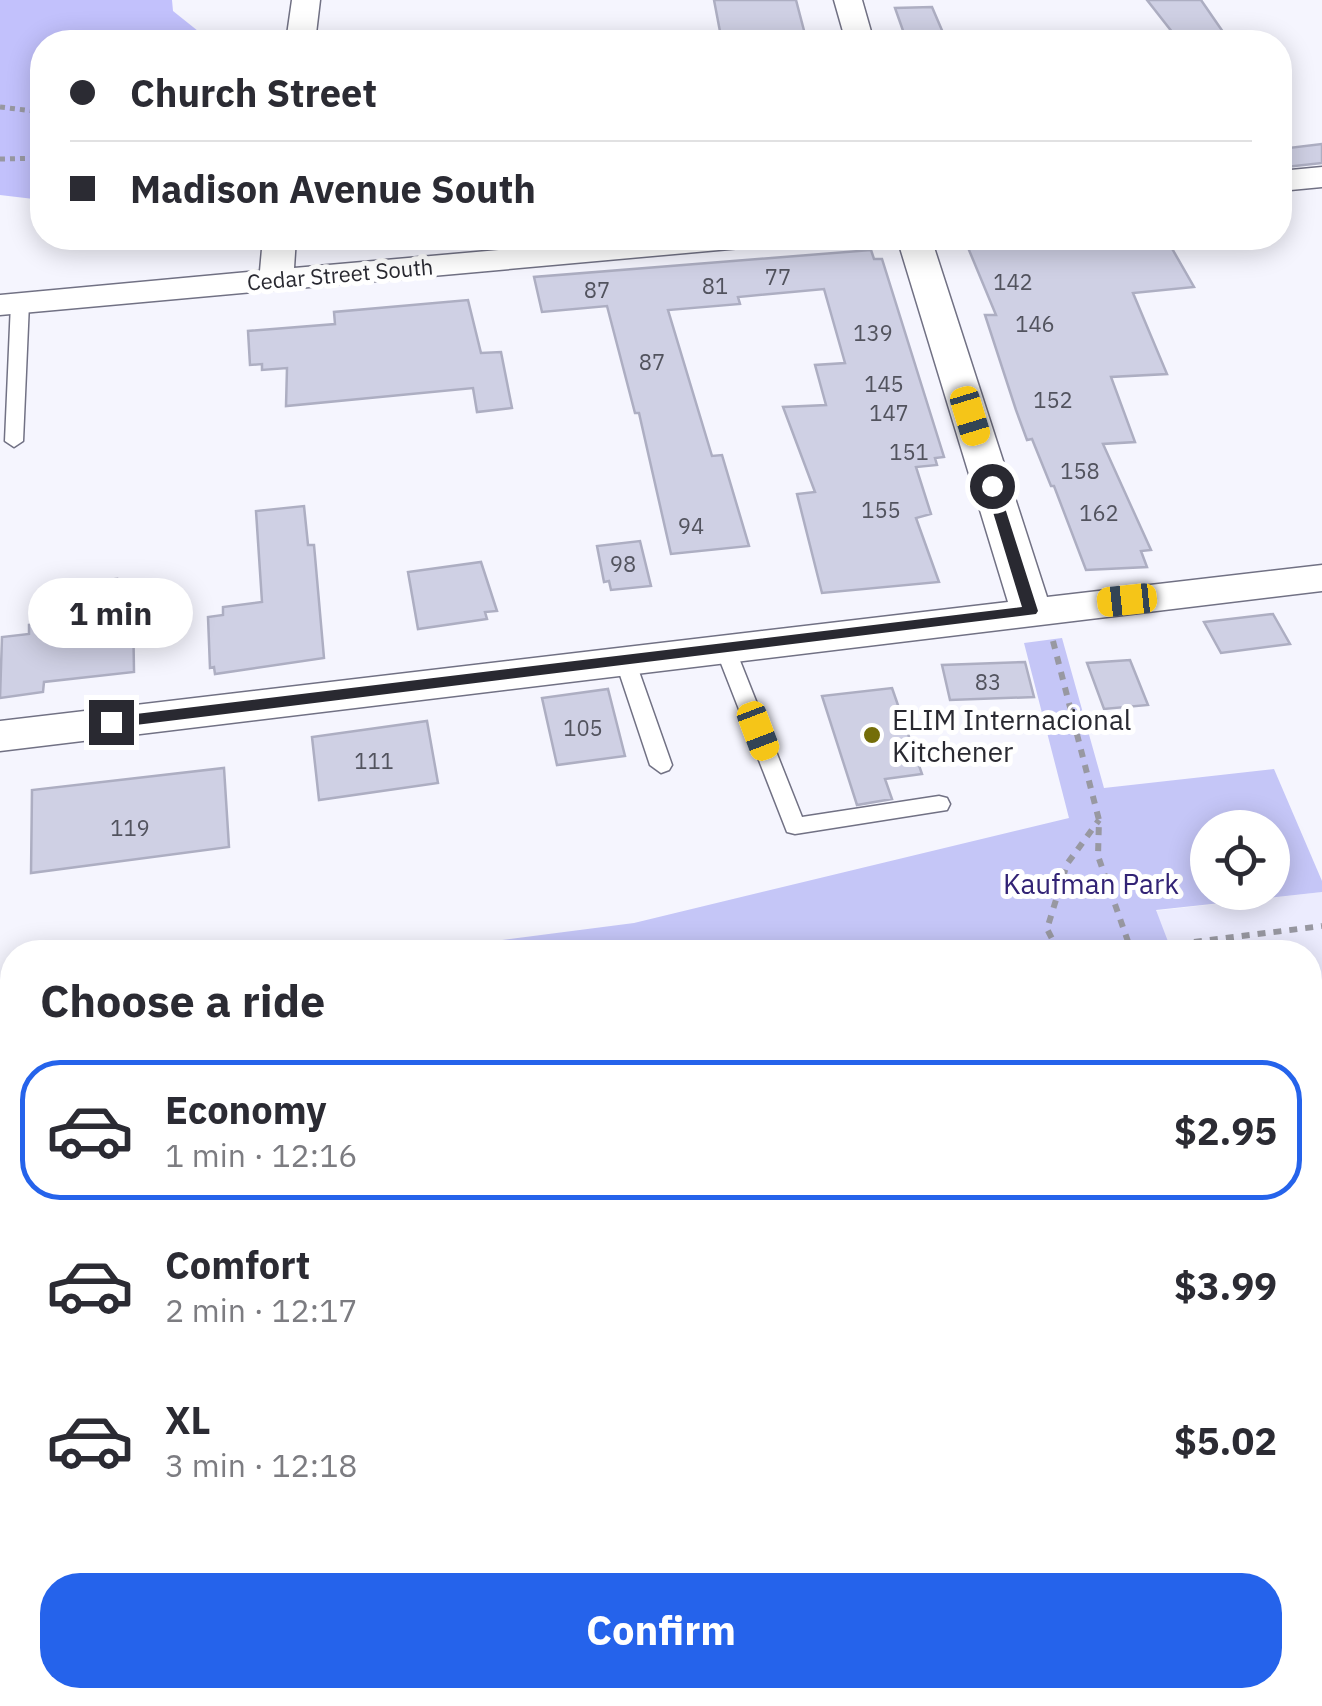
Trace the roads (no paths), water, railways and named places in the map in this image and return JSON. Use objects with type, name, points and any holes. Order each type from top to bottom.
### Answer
[{"type":"street","points":[[302,30],[306,0]]},
{"type":"street","points":[[848,0],[857,30]]},
{"type":"street","points":[[1292,180],[1322,176]]},
{"type":"street","points":[[276,280],[279,250]]},
{"type":"street","name":"Cedar Street South","points":[[10,304],[607,250]]},
{"type":"street","points":[[918,250],[1041,620]]},
{"type":"street","points":[[0,736],[726,648],[1041,620],[1322,578]]},
{"type":"lane","points":[[10,304],[14,441]]},
{"type":"lane","points":[[726,648],[795,826],[939,804]]},
{"type":"lane","points":[[625,660],[661,764]]},
{"type":"place","name":"ELIM Internacional Kitchener","points":[[872,735]]},
{"type":"park label","name":"Kaufman Park","points":[[1091,883]]}]
